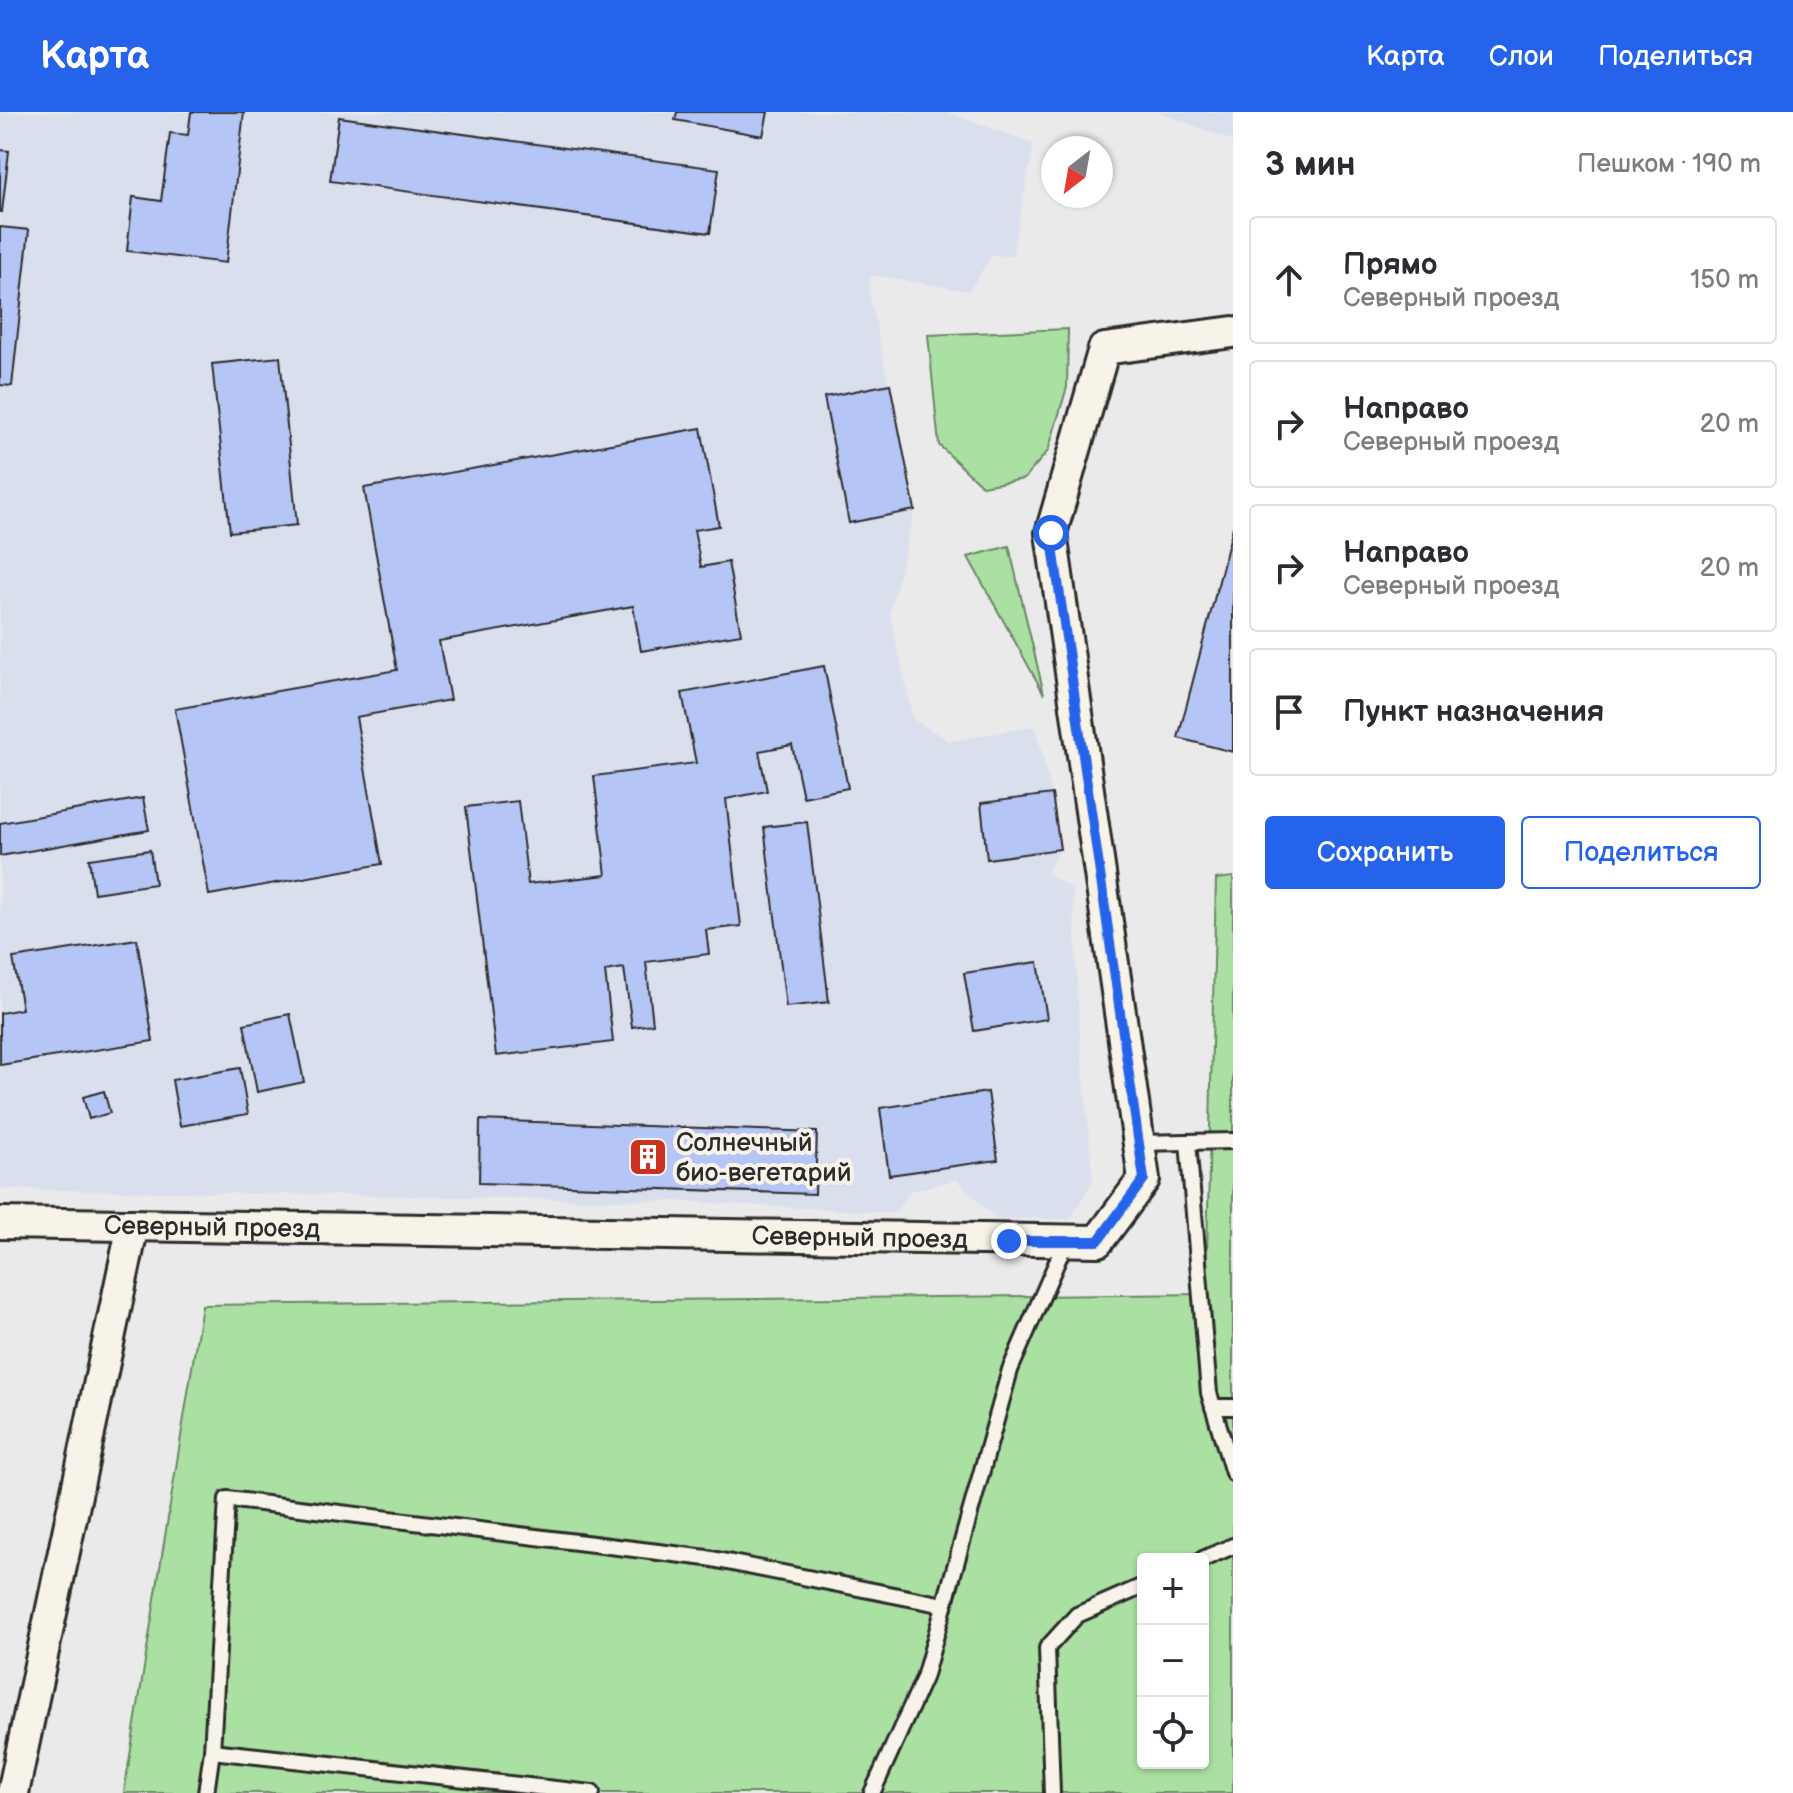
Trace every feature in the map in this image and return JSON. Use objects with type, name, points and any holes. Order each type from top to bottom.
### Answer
[{"type":"street","name":"Северный проезд","points":[[0,1223],[1098,1241],[1144,1179],[1051,533],[1104,349],[1233,332]]},
{"type":"street","points":[[13,1793],[133,1225]]},
{"type":"lane","points":[[1139,1143],[1233,1141]]},
{"type":"lane","points":[[1188,1142],[1209,1393],[1233,1473]]},
{"type":"lane","points":[[872,1793],[924,1678],[1010,1370],[1066,1241]]},
{"type":"lane","points":[[1213,1407],[1233,1407]]},
{"type":"lane","points":[[206,1793],[212,1751],[227,1499],[707,1558],[944,1605]]},
{"type":"lane","points":[[1209,1556],[1233,1546]]},
{"type":"lane","points":[[1052,1793],[1047,1648],[1077,1615],[1137,1589]]},
{"type":"lane","points":[[212,1751],[592,1793]]},
{"type":"shaded area","points":[[0,112],[947,112],[1034,144],[1012,256],[992,255],[969,291],[871,275],[869,292],[915,510],[890,613],[913,719],[949,741],[1035,726],[1052,794],[1060,849],[1047,873],[1073,890],[1079,1026],[1093,1181],[1070,1219],[995,1218],[957,1180],[910,1191],[895,1213],[673,1201],[0,1189]]},
{"type":"shaded area","points":[[1158,112],[1233,112],[1233,141]]},
{"type":"green space","points":[[1068,329],[1067,387],[1048,451],[1024,479],[982,486],[939,445],[928,335]]},
{"type":"green space","points":[[1009,546],[1044,694],[968,557]]},
{"type":"green space","points":[[1233,877],[1233,1793],[124,1793],[202,1305],[1206,1294],[1216,879]]},
{"type":"building","points":[[191,112],[244,112],[226,263],[127,251],[133,197],[161,201],[170,133],[188,135]]},
{"type":"building","points":[[677,112],[768,112],[763,136],[675,120]]},
{"type":"building","points":[[339,117],[719,169],[710,233],[330,181]]},
{"type":"building","points":[[0,150],[9,151],[2,212],[0,212]]},
{"type":"building","points":[[0,227],[29,230],[12,386],[0,385]]},
{"type":"building","points":[[280,357],[297,525],[230,532],[212,364]]},
{"type":"building","points":[[890,384],[915,510],[849,523],[824,397]]},
{"type":"building","points":[[701,428],[719,526],[694,530],[701,567],[728,562],[741,634],[641,651],[633,606],[439,641],[450,700],[356,717],[382,864],[209,895],[175,709],[397,670],[364,488]]},
{"type":"building","points":[[1233,527],[1233,752],[1178,738]]},
{"type":"building","points":[[824,666],[848,788],[803,797],[792,745],[759,751],[767,791],[726,799],[741,926],[706,930],[709,954],[646,962],[653,1024],[632,1027],[624,968],[605,971],[613,1042],[496,1056],[466,807],[518,801],[528,884],[606,875],[594,776],[696,763],[682,693]]},
{"type":"building","points":[[1052,794],[1060,849],[987,859],[981,803]]},
{"type":"building","points":[[143,798],[149,830],[0,856],[0,823]]},
{"type":"building","points":[[807,822],[829,1002],[786,1007],[764,827]]},
{"type":"building","points":[[150,850],[155,884],[94,893],[89,859]]},
{"type":"building","points":[[137,939],[153,1041],[0,1065],[0,1013],[22,1009],[13,958]]},
{"type":"building","points":[[1038,962],[1047,1019],[974,1031],[964,973]]},
{"type":"building","points":[[290,1014],[304,1082],[257,1092],[244,1024]]},
{"type":"building","points":[[240,1068],[248,1114],[180,1126],[172,1080]]},
{"type":"building","points":[[104,1091],[110,1113],[89,1119],[83,1097]]},
{"type":"building","points":[[988,1092],[998,1160],[889,1175],[880,1108]]},
{"type":"building","name":"Солнечный био-вегетарий","points":[[480,1120],[817,1132],[815,1194],[479,1183]]},
{"type":"place","name":"Солнечный био-вегетарий","points":[[648,1157]]},
{"type":"route","points":[[1009,1241],[1098,1241],[1144,1179],[1051,533]]}]
